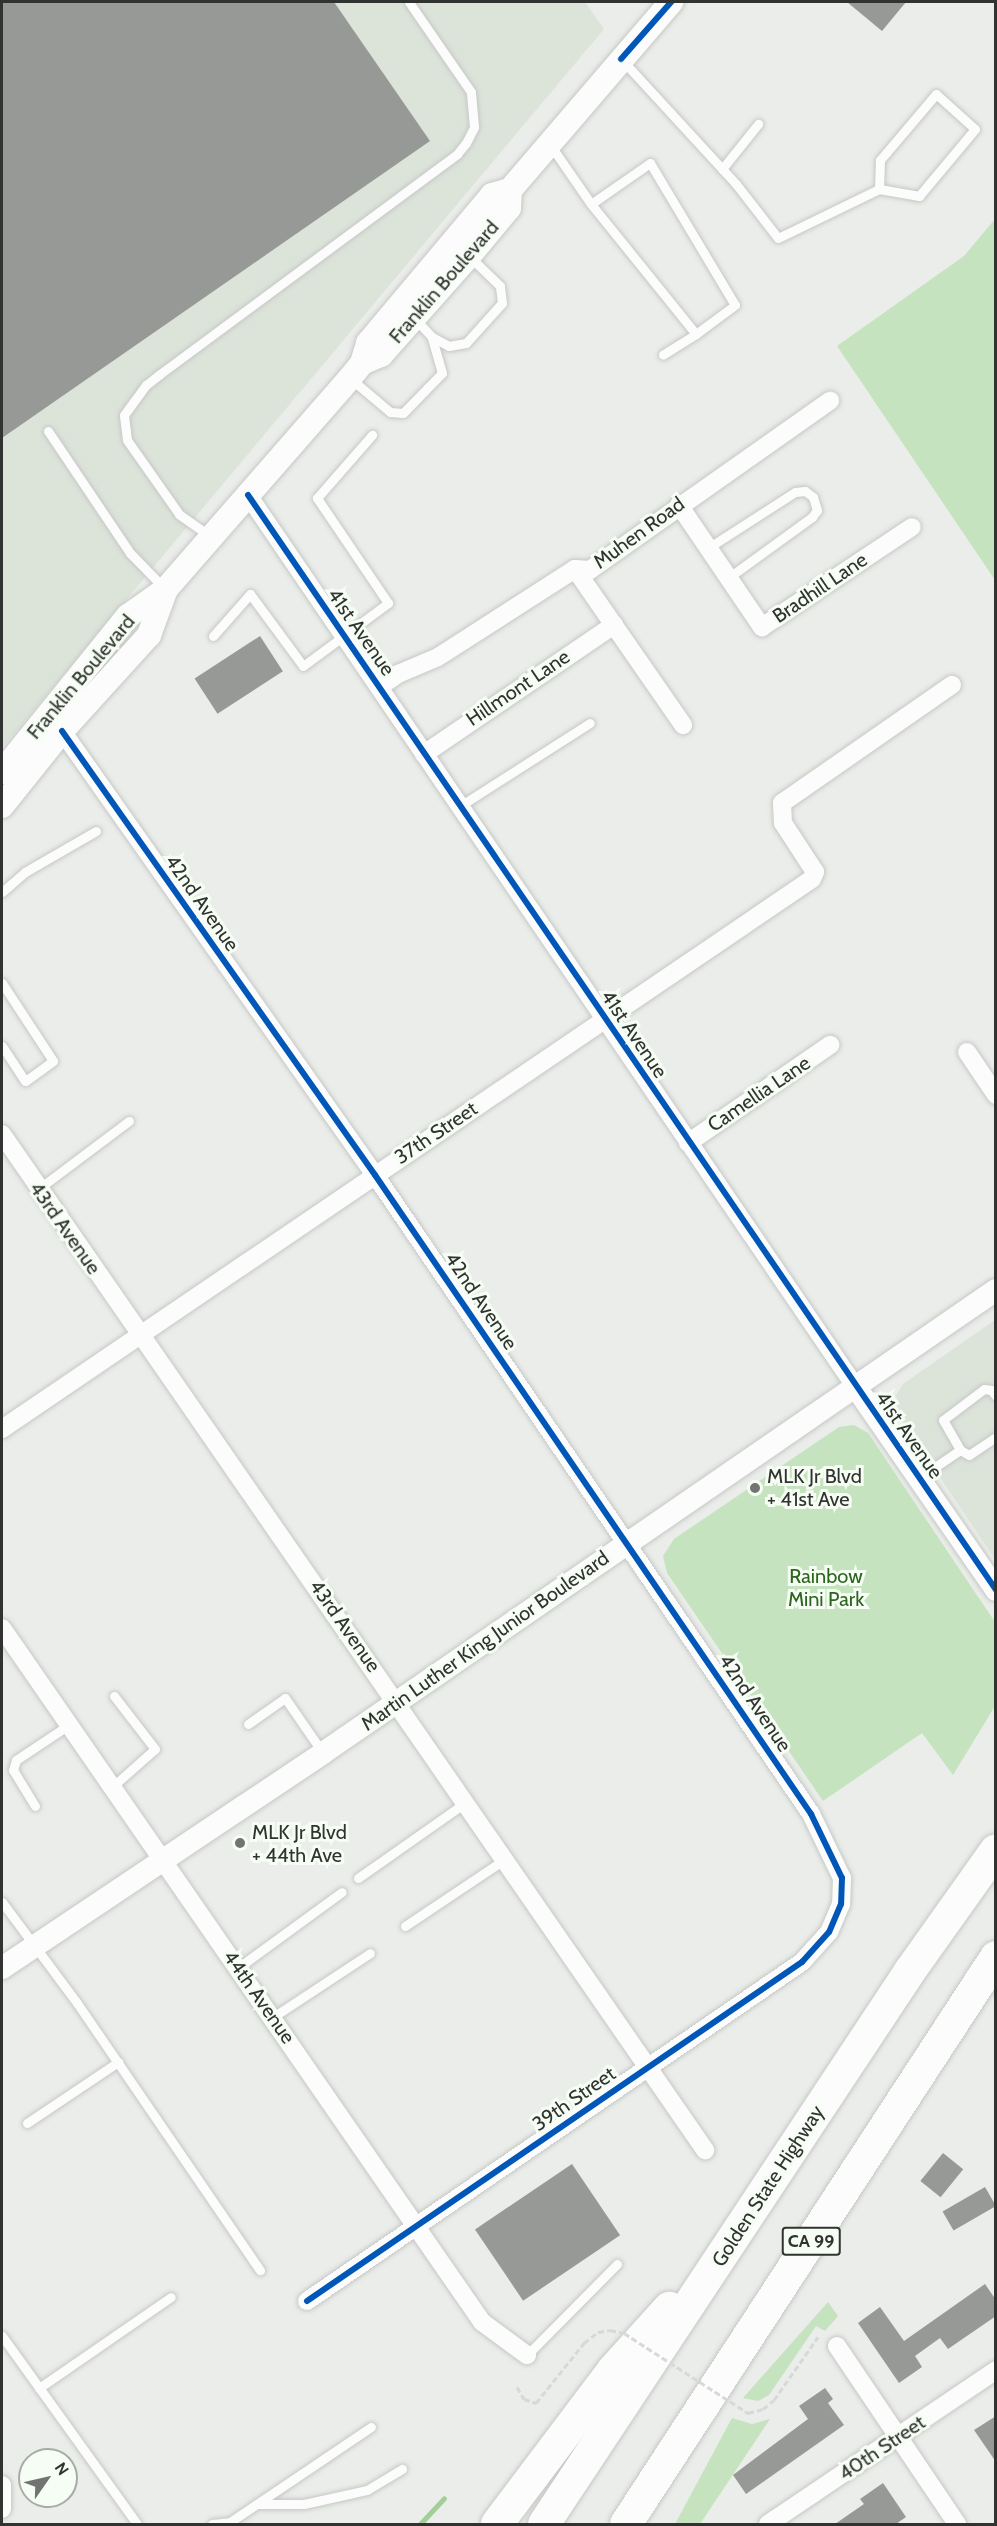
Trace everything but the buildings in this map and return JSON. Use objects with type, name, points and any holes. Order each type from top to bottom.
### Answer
[{"type":"highway","name":"Golden State Highway","points":[[544,2524],[909,1971],[996,1850]]},
{"type":"highway","name":"CA 99","points":[[627,2524],[996,1957]]},
{"type":"highway","points":[[497,2524],[613,2370],[740,2229]]},
{"type":"main road","name":"Franklin Boulevard","points":[[2,772],[128,616],[166,590],[356,370],[368,343],[492,195],[510,189],[671,2]]},
{"type":"main road","name":"Franklin Boulevard","points":[[356,370],[381,355],[469,255],[508,208],[510,189]]},
{"type":"main road","name":"Franklin Boulevard","points":[[2,806],[62,730],[149,635],[166,590]]},
{"type":"street","name":"Muhen Road","points":[[379,687],[398,674],[438,657],[575,569],[590,570],[679,505],[830,401]]},
{"type":"street","name":"41st Avenue","points":[[248,495],[343,638],[379,687],[688,1143],[996,1590]]},
{"type":"street","name":"Bradhill Lane","points":[[679,505],[762,627],[912,527]]},
{"type":"street","points":[[575,569],[683,725]]},
{"type":"street","name":"Hillmont Lane","points":[[424,754],[614,625]]},
{"type":"street","name":"37th Street","points":[[2,1429],[603,1018],[812,879],[815,872],[783,822],[782,803],[952,685]]},
{"type":"street","name":"42nd Avenue","points":[[62,730],[375,1175],[811,1814],[842,1878],[841,1904]]},
{"type":"street","name":"Camellia Lane","points":[[688,1143],[830,1045]]},
{"type":"street","points":[[966,1052],[996,1095]]},
{"type":"street","name":"43rd Avenue","points":[[2,1134],[38,1190],[398,1702],[705,2150]]},
{"type":"street","name":"Martin Luther King Junior Boulevard","points":[[2,1968],[398,1702],[996,1290]]},
{"type":"street","name":"44th Avenue","points":[[2,1628],[68,1726],[164,1858],[482,2322],[527,2355]]},
{"type":"street","name":"39th Street","points":[[307,2301],[802,1962],[829,1932],[841,1904]]},
{"type":"street","points":[[837,2346],[957,2524]]},
{"type":"street","name":"40th Street","points":[[768,2524],[996,2370]]},
{"type":"street","points":[[2,2485],[2,2509]]},
{"type":"lane","points":[[212,537],[179,514],[127,440],[124,416],[146,385],[457,154],[466,144],[474,128],[471,92],[409,2]]},
{"type":"lane","points":[[621,60],[722,169],[778,238],[879,189],[919,196],[975,129],[936,94],[880,160],[879,189]]},
{"type":"lane","points":[[722,169],[758,124]]},
{"type":"lane","points":[[549,144],[591,204],[696,334]]},
{"type":"lane","points":[[591,204],[651,163],[735,305],[663,355]]},
{"type":"lane","points":[[414,318],[432,337],[449,346],[466,343],[502,303],[500,286],[469,255]]},
{"type":"lane","points":[[356,370],[390,412],[403,413],[442,373],[432,337]]},
{"type":"lane","points":[[48,431],[130,553],[166,590]]},
{"type":"lane","points":[[213,636],[250,594],[303,666],[388,603],[317,498],[372,435]]},
{"type":"lane","points":[[708,548],[795,492],[805,490],[813,497],[817,510],[812,518],[728,578]]},
{"type":"lane","points":[[460,806],[590,723]]},
{"type":"lane","points":[[2,892],[25,872],[96,831]]},
{"type":"lane","points":[[2,983],[53,1061],[25,1081],[2,1046]]},
{"type":"lane","points":[[38,1190],[129,1121]]},
{"type":"lane","points":[[996,1396],[991,1390],[984,1389],[943,1419],[960,1450],[969,1455],[996,1437]]},
{"type":"lane","points":[[919,1478],[960,1450]]},
{"type":"lane","points":[[112,1787],[155,1749],[114,1696]]},
{"type":"lane","points":[[248,1724],[285,1698],[323,1753]]},
{"type":"lane","points":[[35,1806],[13,1770],[16,1760],[68,1726]]},
{"type":"lane","points":[[358,1878],[466,1802]]},
{"type":"lane","points":[[405,1926],[505,1859]]},
{"type":"lane","points":[[239,1967],[342,1892]]},
{"type":"lane","points":[[2,1902],[118,2062],[260,2270]]},
{"type":"lane","points":[[273,2017],[370,1953]]},
{"type":"lane","points":[[27,2123],[118,2062]]},
{"type":"lane","points":[[527,2355],[617,2264]]},
{"type":"lane","points":[[39,2388],[171,2297]]},
{"type":"lane","points":[[2,2336],[138,2524]]},
{"type":"lane","points":[[212,2524],[230,2522],[371,2427]]},
{"type":"lane","points":[[257,2504],[304,2504],[367,2490],[402,2469]]},
{"type":"path","points":[[517,2387],[524,2399],[536,2403],[584,2343],[598,2331],[610,2330],[624,2333],[748,2413],[763,2409],[774,2400],[818,2337]]},
{"type":"shaded area","points":[[2,2],[585,2],[604,29],[2,748]]},
{"type":"shaded area","points":[[995,1320],[995,1559],[896,1412],[895,1397],[903,1384]]},
{"type":"green space","points":[[995,219],[995,580],[837,346],[964,256]]},
{"type":"green space","name":"Rainbow Mini Park","points":[[854,1425],[868,1433],[995,1622],[995,1706],[953,1775],[922,1733],[823,1801],[667,1573],[663,1556],[674,1539],[839,1427]]},
{"type":"green space","points":[[828,2302],[838,2316],[825,2331],[816,2326],[769,2395],[758,2401],[743,2398]]},
{"type":"green space","points":[[732,2418],[752,2424],[770,2419],[700,2524],[675,2524]]},
{"type":"waterway","points":[[420,2524],[444,2498]]},
{"type":"cycle path","points":[[621,59],[671,2]]},
{"type":"cycle path","points":[[248,495],[996,1590]]},
{"type":"cycle path","points":[[62,731],[375,1175],[811,1814],[842,1878],[841,1904],[829,1932],[802,1962],[307,2301]]},
{"type":"place","name":"MLK Jr Blvd + 41st Ave","points":[[755,1488]]},
{"type":"place","name":"MLK Jr Blvd + 44th Ave","points":[[240,1843]]}]
